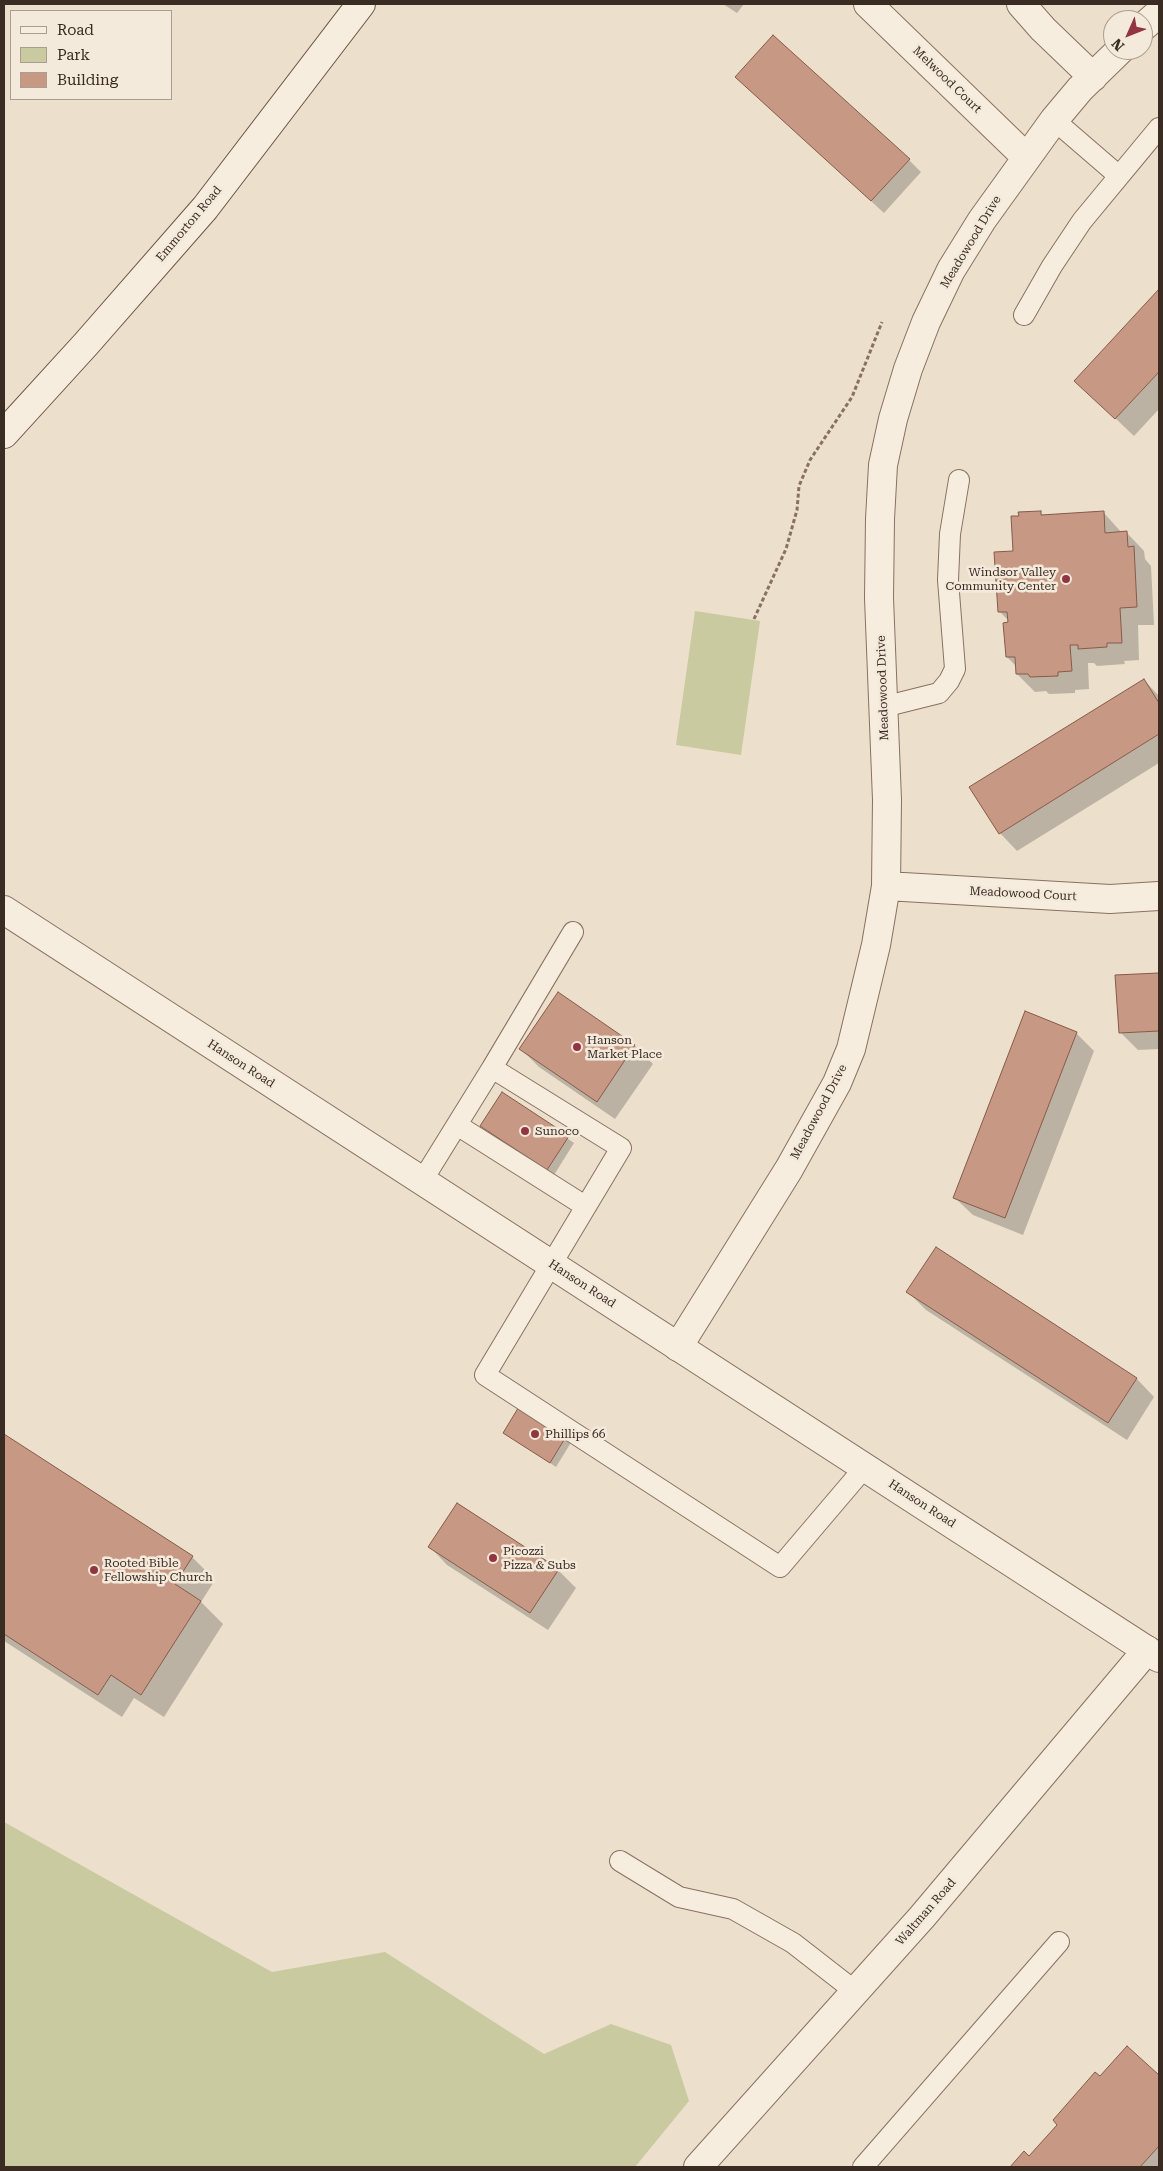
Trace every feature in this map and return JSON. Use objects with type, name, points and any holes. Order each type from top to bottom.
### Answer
[{"type":"street","name":"Emmorton Road","points":[[4,434],[205,208],[361,4]]},
{"type":"street","name":"Melwood Court","points":[[868,4],[1026,157]]},
{"type":"street","points":[[1021,4],[1043,29],[1093,77]]},
{"type":"street","name":"Meadowood Drive","points":[[678,1347],[789,1169],[837,1083],[851,1049],[876,945],[886,886],[887,800],[879,598],[880,519],[884,465],[893,419],[926,322],[951,270],[982,220],[1054,120],[1110,60]]},
{"type":"street","name":"Meadowood Court","points":[[886,886],[1110,899],[1159,896]]},
{"type":"street","name":"Hanson Road","points":[[4,910],[1153,1654]]},
{"type":"street","name":"Waltman Road","points":[[698,2167],[856,1992],[1153,1654]]},
{"type":"lane","points":[[1054,120],[1119,176]]},
{"type":"lane","points":[[1024,314],[1052,266],[1082,221],[1159,128]]},
{"type":"lane","points":[[883,707],[939,693],[950,681],[955,669],[948,580],[950,534],[959,480]]},
{"type":"lane","points":[[422,1181],[573,932]]},
{"type":"lane","points":[[492,1068],[621,1148],[550,1263],[485,1375],[780,1567],[865,1468]]},
{"type":"lane","points":[[457,1125],[585,1206]]},
{"type":"lane","points":[[620,1861],[679,1897],[733,1909],[793,1943],[856,1992]]},
{"type":"lane","points":[[863,2167],[1058,1942]]},
{"type":"path","points":[[754,620],[786,549],[797,510],[798,486],[810,460],[852,397],[882,322]]},
{"type":"green space","points":[[695,611],[760,621],[741,755],[676,745]]},
{"type":"green space","points":[[4,1822],[272,1972],[385,1952],[544,2054],[611,2024],[671,2045],[689,2101],[635,2167],[4,2167]]},
{"type":"building","points":[[773,35],[910,159],[871,201],[735,77]]},
{"type":"building","points":[[1159,289],[1159,372],[1115,419],[1074,381]]},
{"type":"building","name":"Windsor Valley Community Center","points":[[1041,511],[1041,515],[1104,511],[1105,533],[1127,531],[1128,547],[1134,546],[1137,607],[1120,608],[1122,643],[1107,643],[1107,647],[1078,649],[1078,645],[1070,645],[1072,671],[1058,672],[1058,676],[1030,677],[1028,674],[1016,674],[1015,657],[1006,657],[1003,623],[1008,622],[1007,612],[998,612],[994,552],[1013,551],[1011,516],[1019,516],[1018,512]]},
{"type":"building","points":[[1144,679],[1159,703],[1159,734],[999,834],[969,787]]},
{"type":"building","points":[[1159,973],[1159,1031],[1119,1033],[1115,975]]},
{"type":"building","name":"Hanson Market Place","points":[[558,992],[635,1045],[597,1102],[519,1049]]},
{"type":"building","points":[[1025,1011],[1077,1032],[1005,1218],[953,1198]]},
{"type":"building","name":"Sunoco","points":[[502,1092],[569,1136],[547,1170],[480,1126]]},
{"type":"building","points":[[936,1247],[1137,1378],[1108,1423],[906,1292]]},
{"type":"building","name":"Phillips 66","points":[[520,1405],[567,1435],[550,1463],[503,1433]]},
{"type":"building","name":"Rooted Bible Fellowship Church","points":[[4,1434],[193,1556],[175,1584],[201,1601],[141,1695],[111,1675],[98,1695],[4,1634]]},
{"type":"building","name":"Picozzi Pizza & Subs","points":[[457,1503],[559,1569],[530,1613],[428,1547]]},
{"type":"building","points":[[1127,2046],[1159,2075],[1159,2146],[1140,2167],[1010,2167],[1024,2151],[1029,2156],[1057,2125],[1053,2120],[1095,2072],[1100,2076]]},
{"type":"place","name":"Windsor Valley Community Center","points":[[1066,579]]},
{"type":"place","name":"Hanson Market Place","points":[[577,1047]]},
{"type":"place","name":"Sunoco","points":[[525,1131]]},
{"type":"place","name":"Phillips 66","points":[[535,1434]]},
{"type":"place","name":"Picozzi Pizza & Subs","points":[[493,1558]]},
{"type":"place","name":"Rooted Bible Fellowship Church","points":[[94,1570]]}]
